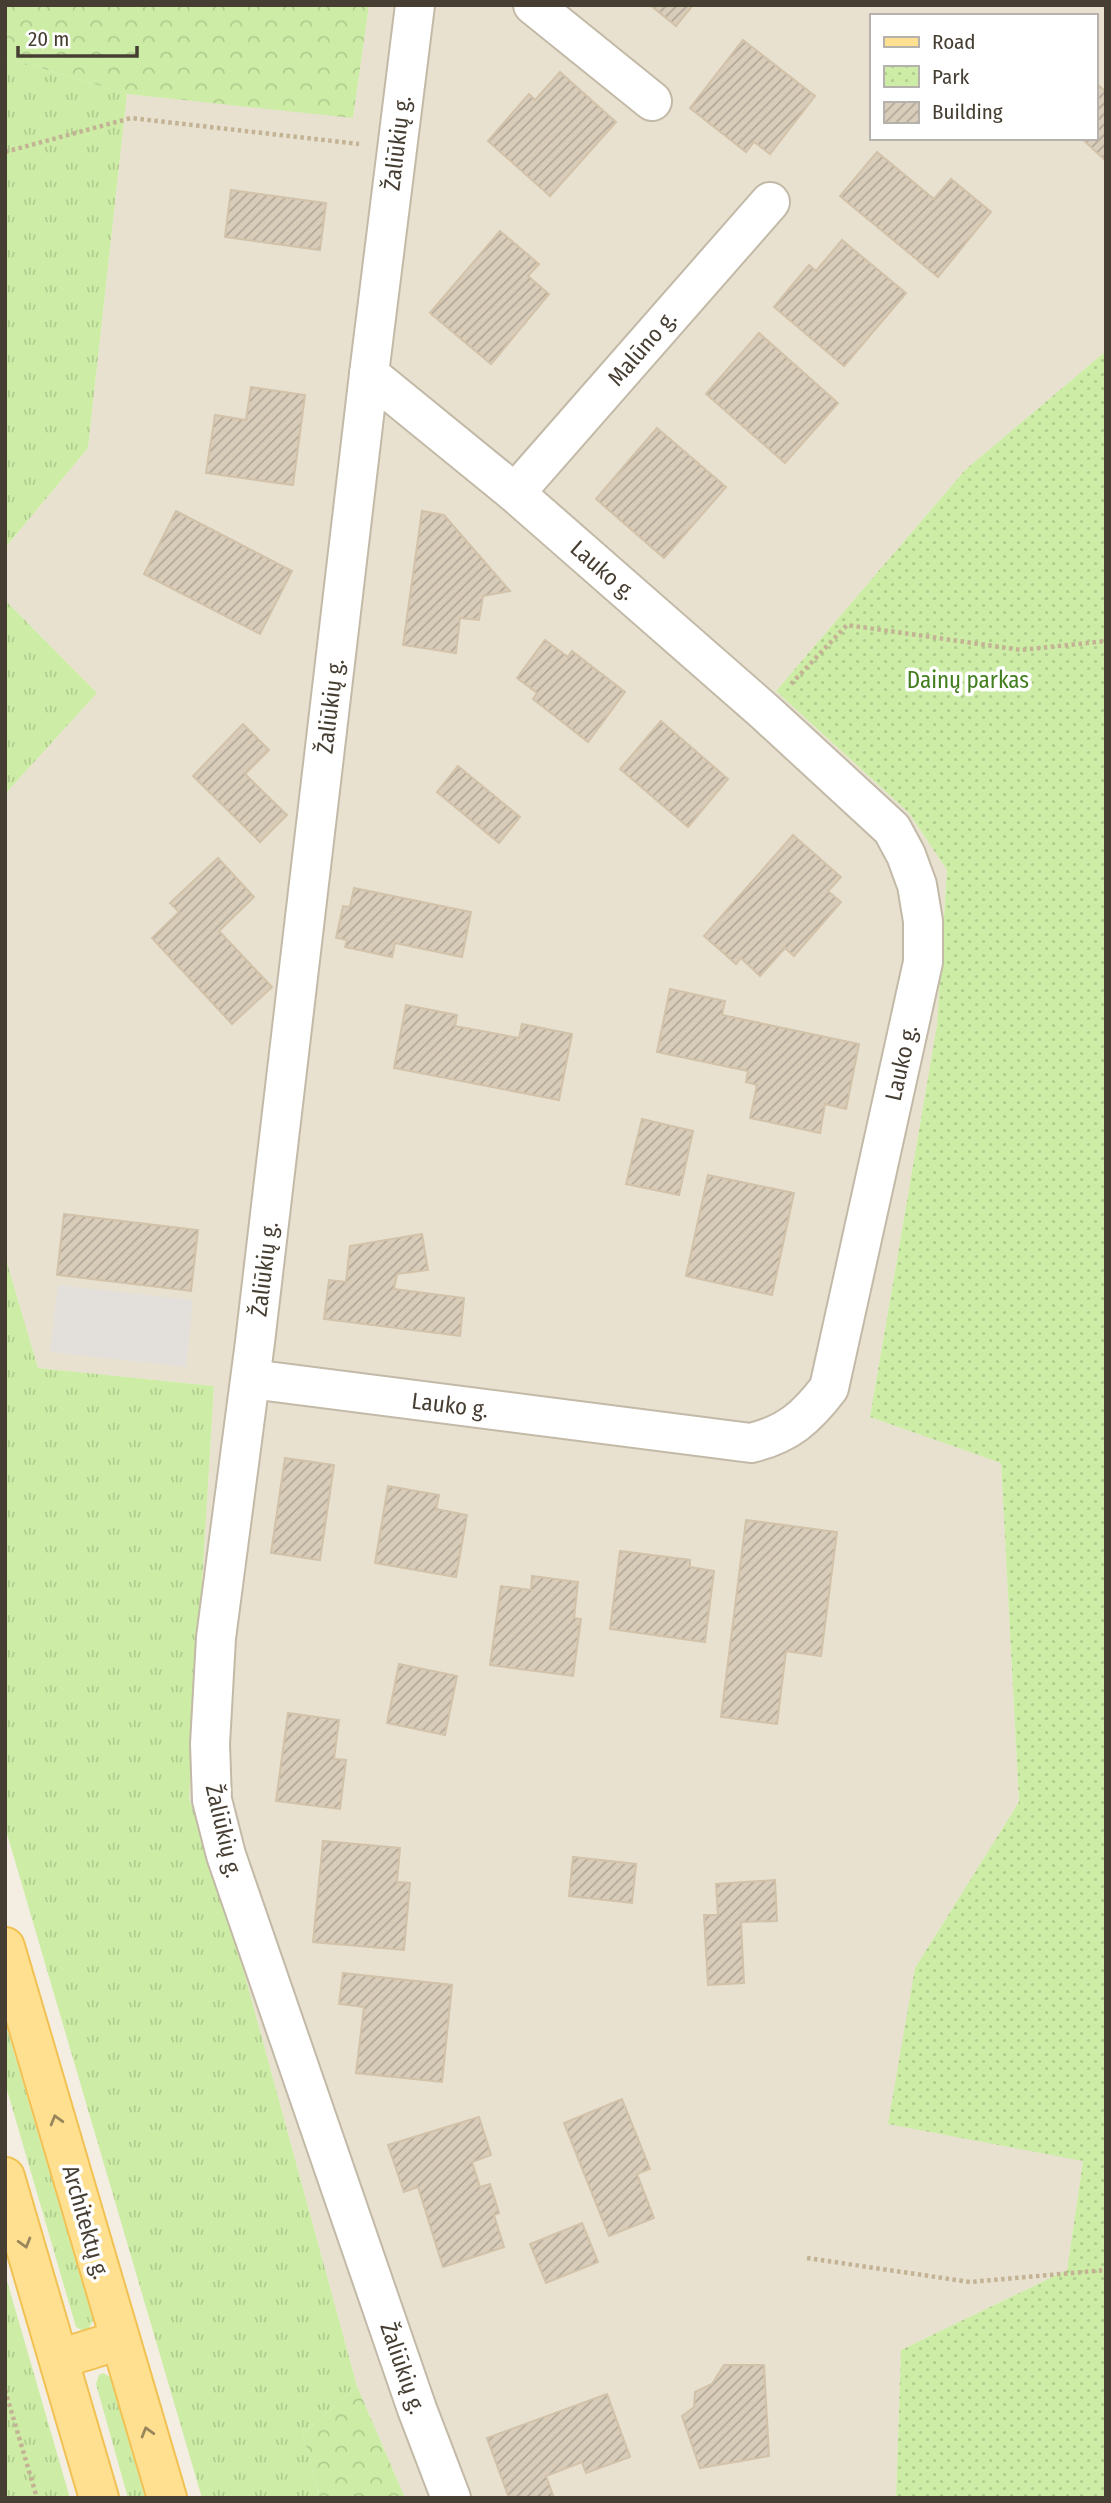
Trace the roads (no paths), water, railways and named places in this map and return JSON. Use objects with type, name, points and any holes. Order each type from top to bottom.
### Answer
[{"type":"main road","name":"Architektų g.","points":[[5,1947],[167,2498]]},
{"type":"main road","points":[[5,2177],[99,2498]]},
{"type":"main road","points":[[59,2359],[120,2340]]},
{"type":"street","name":"Žaliūkių g.","points":[[415,5],[251,1379],[216,1638],[210,1744],[212,1800],[226,1855],[417,2409],[451,2498]]},
{"type":"street","points":[[533,5],[652,101]]},
{"type":"street","name":"Malūno g.","points":[[515,493],[770,202]]},
{"type":"street","name":"Lauko g.","points":[[251,1379],[751,1443],[775,1437],[815,1407],[829,1388],[923,962],[923,922],[918,885],[892,829],[765,712],[515,493],[369,374]]},
{"type":"park label","name":"Dainų parkas","points":[[968,680]]}]
